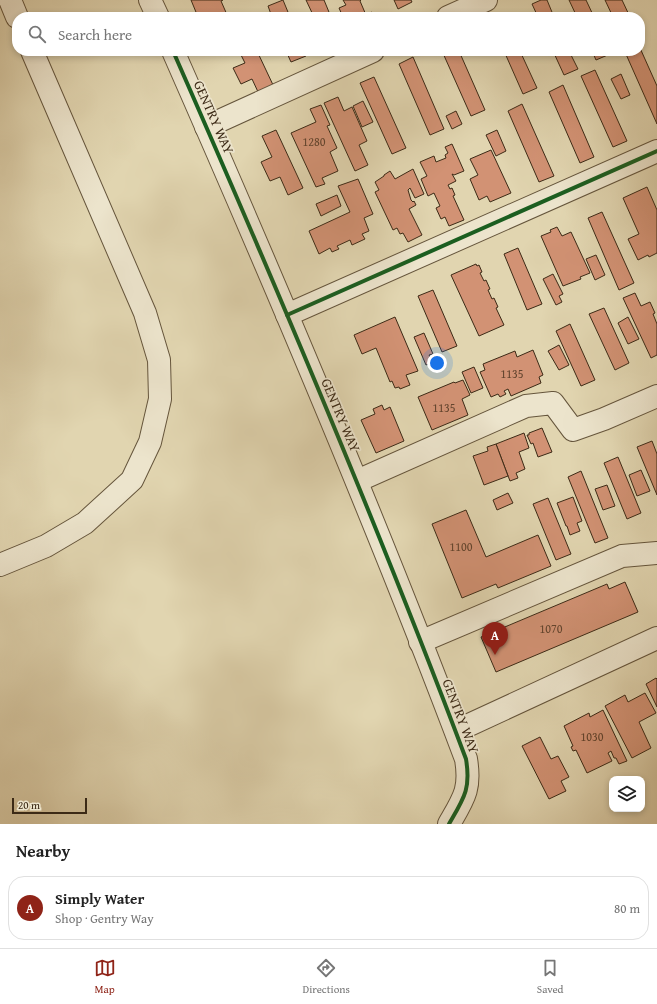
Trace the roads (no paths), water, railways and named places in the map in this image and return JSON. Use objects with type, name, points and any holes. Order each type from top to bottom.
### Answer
[{"type":"street","points":[[10,0],[15,12]]},
{"type":"street","points":[[150,0],[156,12]]},
{"type":"street","points":[[459,12],[486,0]]},
{"type":"street","points":[[0,565],[46,546],[85,523],[132,480],[150,442],[160,399],[159,360],[145,313],[34,56]]},
{"type":"street","name":"GENTRY WAY","points":[[175,56],[287,315],[356,481],[466,759],[468,774],[466,793],[449,824]]},
{"type":"street","points":[[206,127],[362,56]]},
{"type":"street","points":[[287,315],[657,151]]},
{"type":"street","points":[[356,481],[526,406],[552,403],[573,430],[604,419],[657,396]]},
{"type":"street","points":[[420,642],[622,556],[657,553]]},
{"type":"street","points":[[456,731],[657,638]]},
{"type":"place","name":"Simply Water","points":[[495,655]]}]
